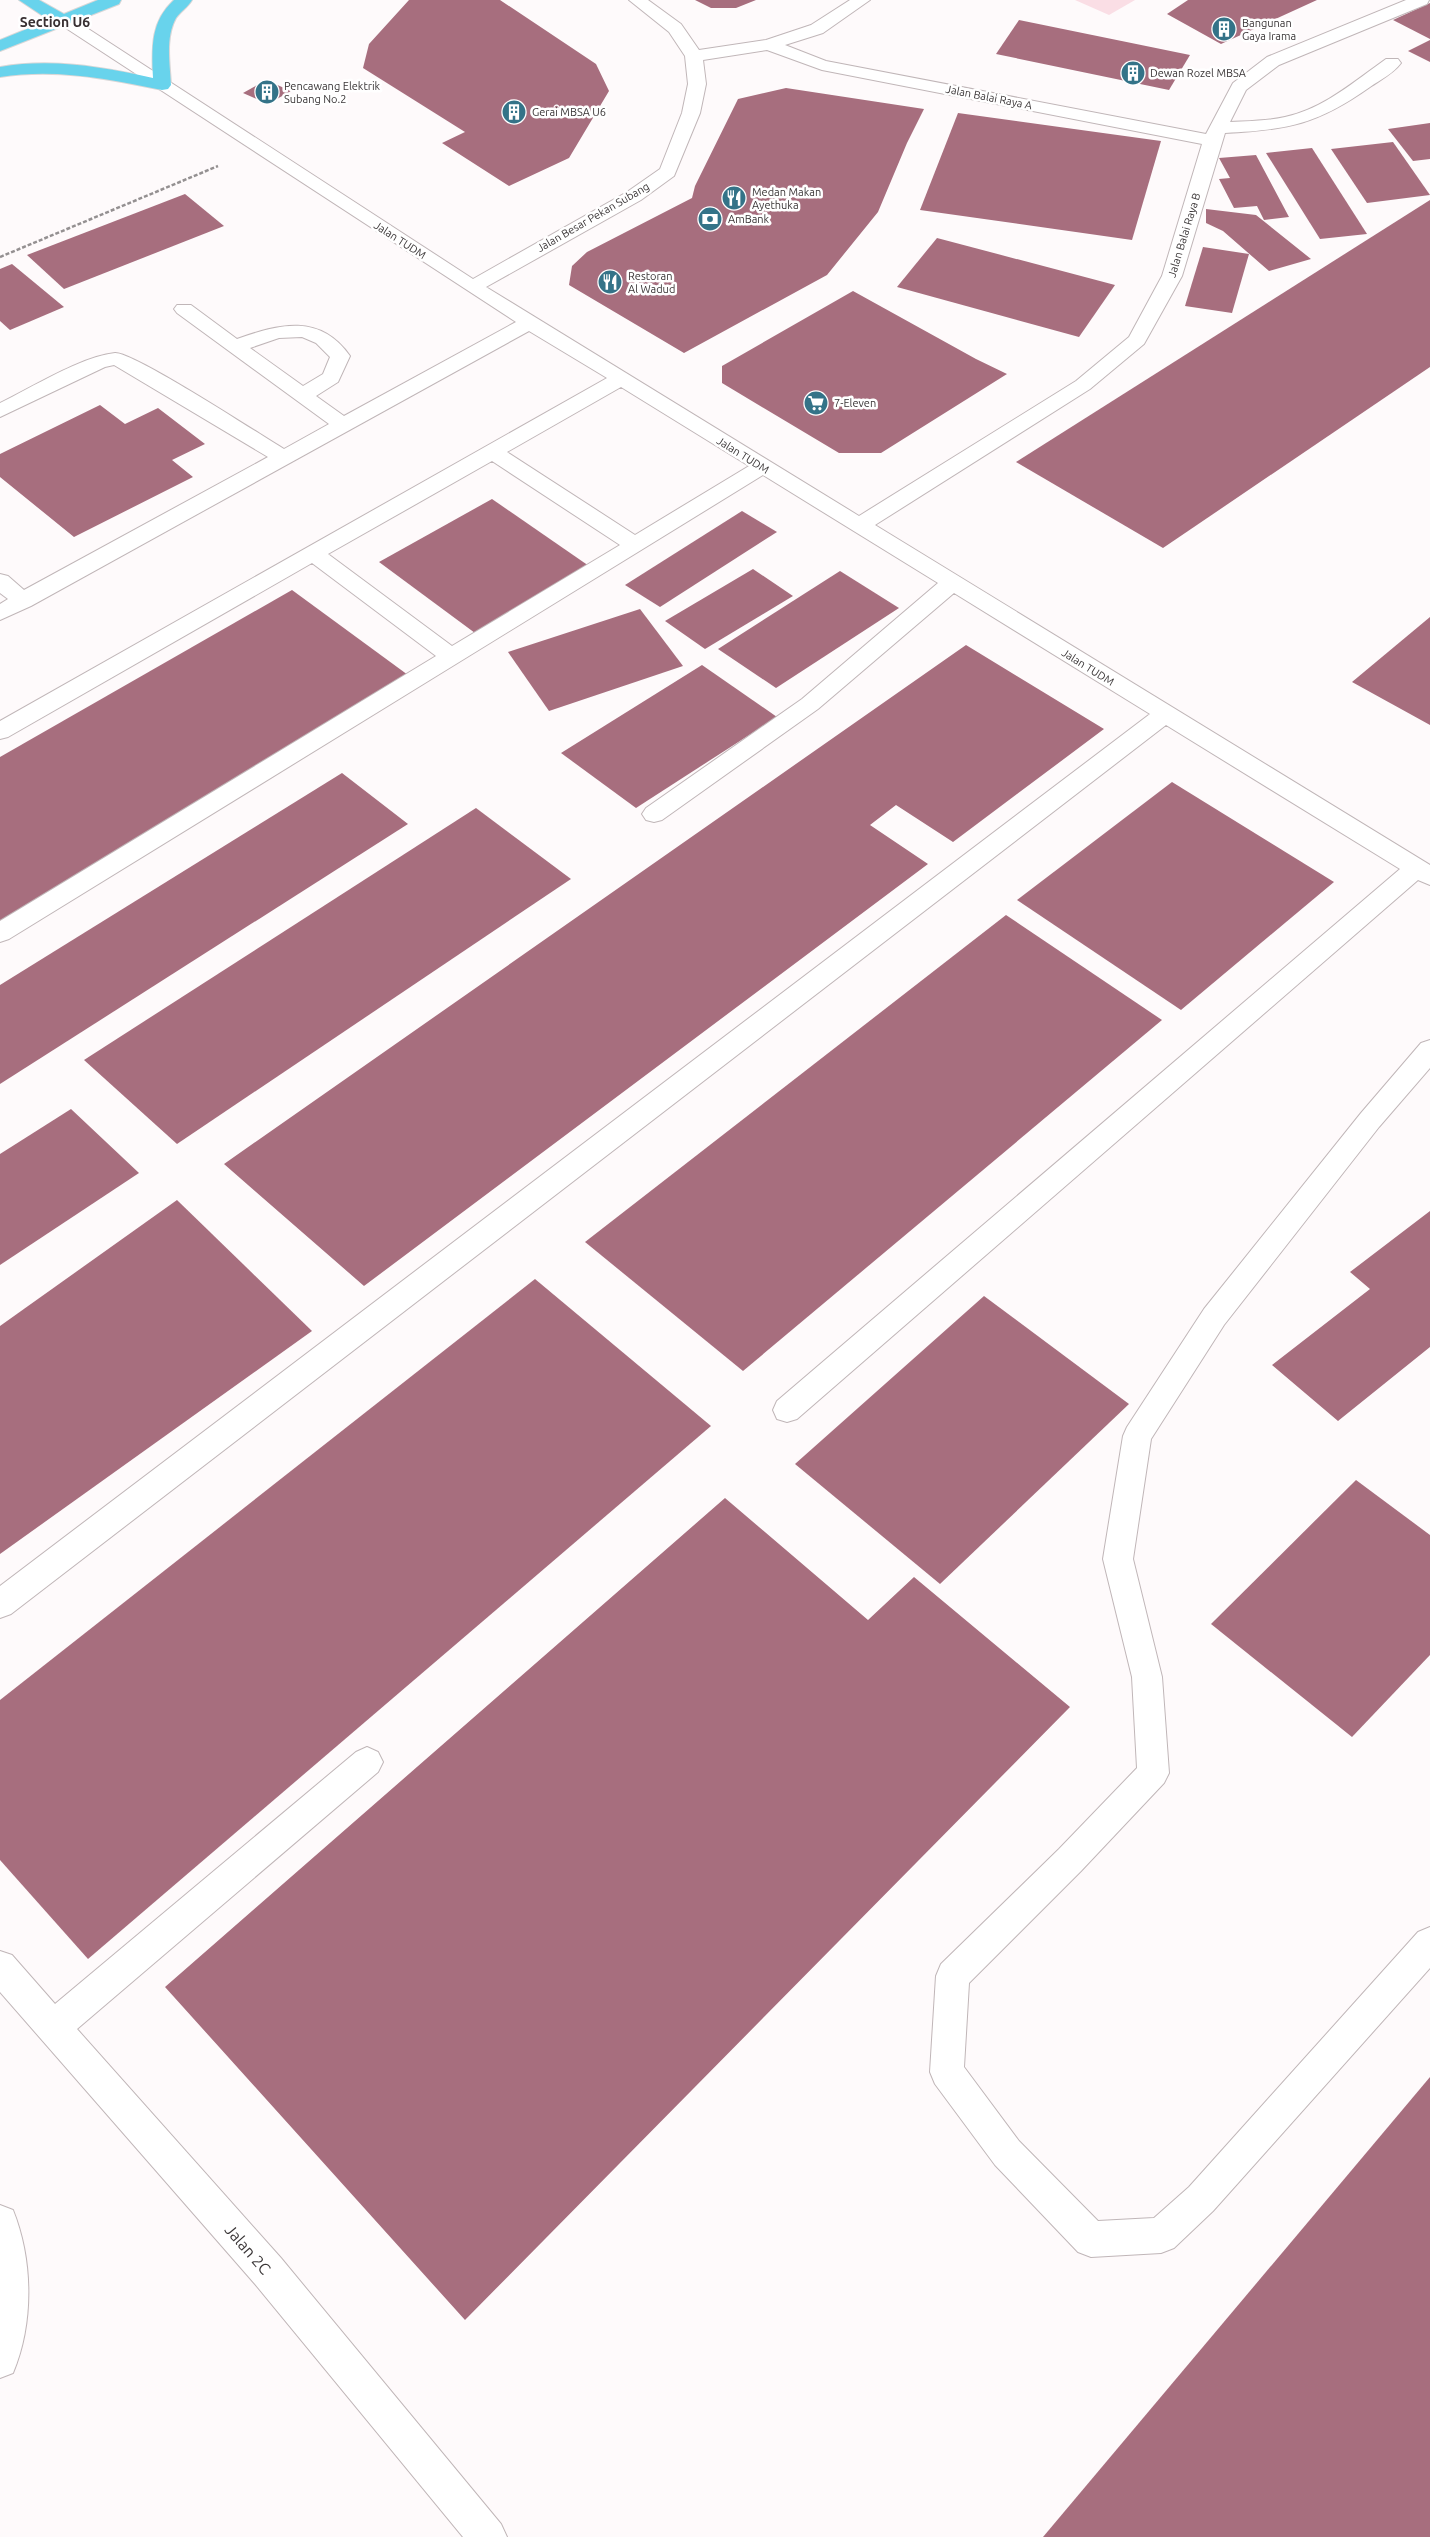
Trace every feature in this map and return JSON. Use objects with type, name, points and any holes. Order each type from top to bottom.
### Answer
[{"type":"main road","points":[[27,0],[64,21]]},
{"type":"main road","points":[[0,46],[114,0]]},
{"type":"main road","points":[[0,72],[45,66],[96,72],[162,85],[159,45],[165,24],[176,6],[184,0]]},
{"type":"street","name":"Jalan Besar Pekan Subang","points":[[472,287],[634,196],[668,172],[691,114],[697,84],[694,56],[675,28],[637,0]]},
{"type":"street","points":[[694,56],[769,45],[817,29],[862,0]]},
{"type":"street","name":"Jalan Balai Raya B","points":[[858,526],[1083,386],[1137,340],[1172,276],[1215,134],[1239,87],[1273,61],[1421,0]]},
{"type":"street","name":"Jalan TUDM","points":[[64,21],[472,287],[1423,872]]},
{"type":"street","name":"Jalan Balai Raya A","points":[[769,45],[822,65],[1215,134],[1276,125],[1303,118],[1332,103],[1392,63]]},
{"type":"street","points":[[184,309],[343,425]]},
{"type":"street","points":[[0,613],[531,322]]},
{"type":"street","points":[[235,346],[282,332],[296,330],[322,338],[340,356],[334,375],[325,383],[301,394]]},
{"type":"street","points":[[0,411],[100,362],[117,359],[144,372],[284,458]]},
{"type":"street","points":[[0,731],[312,552],[622,378]]},
{"type":"street","points":[[491,451],[635,545]]},
{"type":"street","points":[[0,932],[762,467]]},
{"type":"street","points":[[312,552],[452,657]]},
{"type":"street","points":[[0,581],[23,600]]},
{"type":"street","points":[[654,814],[810,704],[952,583]]},
{"type":"street","points":[[0,1604],[1165,714]]},
{"type":"street","points":[[787,1410],[1423,872]]},
{"type":"street","points":[[1430,1050],[1370,1120],[1214,1317],[1137,1436],[1118,1559],[1147,1677],[1153,1773],[1070,1860],[953,1976],[947,2072],[1007,2153],[1091,2239],[1161,2235],[1201,2199],[1430,1943]]},
{"type":"street","points":[[53,2028],[367,1762]]},
{"type":"street","name":"Jalan 2C","points":[[0,1967],[268,2271],[488,2537]]},
{"type":"street","points":[[0,2223],[12,2291],[0,2360]]},
{"type":"path","points":[[0,257],[261,149]]},
{"type":"shaded area","points":[[1075,0],[1135,0],[1109,15]]},
{"type":"building","name":"Gerai MBSA U6","points":[[409,0],[500,0],[596,64],[609,91],[569,158],[509,186],[442,143],[465,132],[363,68],[369,44]]},
{"type":"building","points":[[695,0],[756,0],[736,8],[711,8]]},
{"type":"building","name":"Bangunan Gaya Irama","points":[[1188,0],[1317,0],[1221,44],[1167,14]]},
{"type":"building","points":[[1430,3],[1430,39],[1393,20]]},
{"type":"building","name":"Dewan Rozel MBSA","points":[[1019,20],[1190,55],[1169,90],[996,54]]},
{"type":"building","points":[[1430,40],[1430,62],[1408,51]]},
{"type":"building","name":"Pencawang Elektrik Subang No.2","points":[[266,80],[291,91],[268,104],[243,93]]},
{"type":"building","points":[[786,88],[924,109],[907,143],[878,212],[827,275],[684,353],[569,285],[572,266],[587,252],[692,198],[695,186],[738,99]]},
{"type":"building","points":[[958,113],[1161,141],[1132,240],[920,210]]},
{"type":"building","points":[[1430,123],[1430,159],[1413,161],[1388,129]]},
{"type":"building","points":[[1393,142],[1430,195],[1367,203],[1331,149]]},
{"type":"building","points":[[1312,148],[1367,234],[1320,239],[1266,153]]},
{"type":"building","points":[[1256,155],[1289,217],[1264,220],[1257,206],[1234,208],[1219,179],[1230,178],[1219,158]]},
{"type":"building","points":[[185,194],[224,226],[64,289],[27,255]]},
{"type":"building","points":[[1430,200],[1430,367],[1163,548],[1016,462]]},
{"type":"building","points":[[1206,209],[1256,215],[1311,259],[1269,271],[1223,231],[1206,223]]},
{"type":"building","points":[[937,238],[1115,285],[1079,337],[897,287]]},
{"type":"building","points":[[1203,247],[1249,254],[1232,313],[1185,306]]},
{"type":"building","points":[[12,264],[64,307],[10,330],[0,321],[0,269]]},
{"type":"building","points":[[853,291],[976,359],[1007,374],[881,453],[839,453],[722,383],[722,366]]},
{"type":"building","points":[[100,405],[125,424],[158,408],[205,444],[172,460],[193,477],[74,537],[0,477],[0,454]]},
{"type":"building","points":[[492,499],[589,566],[475,633],[379,562]]},
{"type":"building","points":[[742,511],[777,532],[660,607],[625,585]]},
{"type":"building","points":[[753,569],[793,596],[705,649],[665,621]]},
{"type":"building","points":[[840,571],[899,608],[776,688],[718,649]]},
{"type":"building","points":[[292,590],[408,675],[0,921],[0,757]]},
{"type":"building","points":[[640,609],[683,666],[549,711],[508,652]]},
{"type":"building","points":[[1430,617],[1430,725],[1352,682]]},
{"type":"building","points":[[966,645],[1104,729],[953,842],[896,805],[870,825],[928,864],[364,1286],[224,1164]]},
{"type":"building","points":[[702,665],[777,717],[636,808],[561,753]]},
{"type":"building","points":[[342,773],[408,824],[0,1084],[0,985]]},
{"type":"building","points":[[1172,782],[1334,882],[1181,1010],[1017,900]]},
{"type":"building","points":[[476,808],[571,879],[177,1144],[84,1060]]},
{"type":"building","points":[[1006,915],[1162,1020],[743,1371],[585,1242]]},
{"type":"building","points":[[71,1109],[139,1173],[0,1265],[0,1154]]},
{"type":"building","points":[[177,1200],[312,1331],[0,1554],[0,1326]]},
{"type":"building","points":[[1430,1211],[1430,1347],[1338,1421],[1272,1365],[1370,1289],[1350,1272]]},
{"type":"building","points":[[535,1279],[711,1426],[88,1959],[0,1860],[0,1700]]},
{"type":"building","points":[[984,1296],[1129,1404],[940,1584],[795,1464]]},
{"type":"building","points":[[1356,1480],[1430,1535],[1430,1655],[1352,1737],[1211,1624]]},
{"type":"building","points":[[725,1498],[868,1620],[914,1577],[1070,1707],[465,2320],[165,1987]]},
{"type":"building","points":[[1430,2077],[1430,2537],[1043,2537]]},
{"type":"place","name":"Bangunan Gaya Irama","points":[[1224,29]]},
{"type":"place","name":"Dewan Rozel MBSA","points":[[1133,73]]},
{"type":"place","name":"Pencawang Elektrik Subang No.2","points":[[267,92]]},
{"type":"place","name":"Gerai MBSA U6","points":[[514,112]]},
{"type":"place","name":"Medan Makan Ayethuka","points":[[734,198]]},
{"type":"place","name":"AmBank","points":[[710,219]]},
{"type":"place","name":"Restoran Al Wadud","points":[[610,282]]},
{"type":"place","name":"7-Eleven","points":[[816,403]]},
{"type":"district","name":"Section U6","points":[[55,22]]}]
